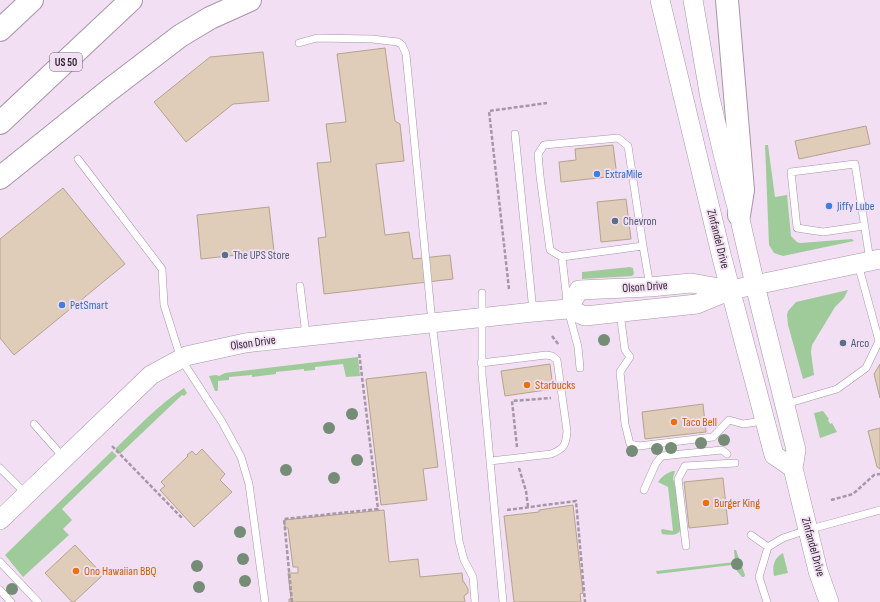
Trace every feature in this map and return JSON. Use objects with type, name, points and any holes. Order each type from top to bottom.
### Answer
[{"type":"highway","points":[[0,30],[32,0]]},
{"type":"highway","name":"US 50","points":[[0,124],[132,0]]},
{"type":"highway","points":[[0,178],[108,91],[180,36],[210,18],[250,0]]},
{"type":"highway","points":[[727,0],[743,190],[739,215]]},
{"type":"street","name":"Zinfandel Drive","points":[[660,0],[731,290],[774,455],[793,468]]},
{"type":"street","name":"Zinfandel Drive","points":[[693,0],[710,98],[739,215],[754,285],[796,450],[793,468],[807,530],[818,571],[830,602]]},
{"type":"street","name":"Olson Drive","points":[[0,520],[151,375],[186,356],[245,343],[483,317],[568,309],[585,316],[697,304],[731,290],[869,261]]},
{"type":"street","name":"Olson Drive","points":[[568,309],[579,290],[650,287],[691,283],[731,290]]},
{"type":"lane","points":[[299,42],[317,38],[372,39],[398,42],[402,45],[406,54],[432,323],[459,541],[464,560],[473,577],[476,602]]},
{"type":"lane","points":[[515,134],[533,312]]},
{"type":"lane","points":[[643,246],[562,257],[550,250],[538,154],[544,145],[618,138],[628,146],[650,287]]},
{"type":"lane","points":[[78,159],[162,269],[164,305],[181,359],[222,422],[241,457],[249,484],[265,602]]},
{"type":"lane","points":[[784,404],[837,389],[866,368],[879,341],[869,261],[864,226],[855,164],[791,172],[798,228],[823,232],[864,226]]},
{"type":"lane","points":[[562,257],[568,309],[578,347],[580,368]]},
{"type":"lane","points":[[300,286],[306,336]]},
{"type":"lane","points":[[482,293],[483,317],[481,363],[503,602]]},
{"type":"lane","points":[[620,313],[625,350],[630,357],[620,372],[625,424],[630,444],[639,446],[713,437],[729,420],[743,424],[765,420]]},
{"type":"lane","points":[[481,363],[546,355],[552,356],[557,360],[567,431],[566,442],[561,450],[551,454],[490,461]]},
{"type":"lane","points":[[34,424],[64,458]]},
{"type":"lane","points":[[644,490],[656,463],[662,456],[722,450],[727,454]]},
{"type":"lane","points":[[686,546],[678,479],[685,466],[735,463]]},
{"type":"lane","points":[[0,468],[27,494]]},
{"type":"lane","points":[[767,602],[759,577],[768,547],[783,538],[807,530],[880,510]]},
{"type":"lane","points":[[751,535],[768,547]]},
{"type":"lane","points":[[0,562],[38,602]]},
{"type":"lane","points":[[0,590],[12,602]]},
{"type":"path","points":[[509,289],[489,111],[547,103]]},
{"type":"path","points":[[552,336],[558,345],[562,347]]},
{"type":"path","points":[[292,602],[284,518],[378,509],[360,352]]},
{"type":"path","points":[[528,507],[526,491],[519,471],[512,401],[562,396]]},
{"type":"path","points":[[112,446],[183,519]]},
{"type":"path","points":[[831,500],[854,494],[874,475],[880,474]]},
{"type":"path","points":[[507,510],[576,501],[585,602]]},
{"type":"green space","points":[[765,145],[768,145],[775,197],[787,195],[791,236],[800,243],[852,239],[854,241],[783,256],[774,253],[769,245]]},
{"type":"green space","points":[[630,267],[633,268],[634,274],[632,276],[582,279],[582,272]]},
{"type":"green space","points":[[848,290],[844,298],[835,307],[812,345],[811,352],[814,375],[803,379],[788,325],[788,311],[796,302]]},
{"type":"green space","points":[[358,357],[360,376],[346,377],[343,364],[315,367],[315,370],[304,371],[304,369],[276,372],[276,374],[252,377],[252,375],[229,377],[229,380],[218,381],[218,390],[215,391],[209,376],[219,376],[225,373]]},
{"type":"green space","points":[[184,388],[187,393],[184,396],[182,395],[120,454],[115,449],[157,409]]},
{"type":"green space","points":[[823,411],[829,419],[830,424],[832,423],[837,432],[820,438],[814,413]]},
{"type":"green space","points":[[112,451],[117,456],[62,509],[72,520],[63,529],[69,535],[23,577],[5,555]]},
{"type":"green space","points":[[675,471],[673,478],[681,513],[681,527],[679,533],[666,535],[662,534],[662,529],[673,531],[668,487],[658,482],[665,475]]},
{"type":"green space","points":[[734,550],[736,550],[745,575],[744,577],[742,577],[732,565],[657,574],[656,571],[735,562]]},
{"type":"green space","points":[[783,553],[788,573],[774,576],[774,563]]},
{"type":"building","points":[[385,48],[395,121],[400,124],[404,161],[376,164],[385,235],[409,232],[413,259],[450,255],[453,279],[324,294],[318,238],[326,237],[317,163],[331,162],[326,124],[346,122],[337,54]]},
{"type":"building","points":[[263,52],[269,101],[233,104],[186,142],[154,102],[210,57]]},
{"type":"building","points":[[866,126],[870,144],[799,159],[795,141]]},
{"type":"building","points":[[613,145],[617,176],[561,182],[559,162],[576,160],[575,149]]},
{"type":"building","points":[[63,188],[125,264],[14,355],[0,338],[0,239]]},
{"type":"building","points":[[626,199],[631,239],[601,242],[597,202]]},
{"type":"building","points":[[269,207],[274,251],[201,259],[197,215]]},
{"type":"building","points":[[550,364],[553,389],[505,396],[501,371]]},
{"type":"building","points":[[880,364],[880,398],[874,374]]},
{"type":"building","points":[[426,372],[438,467],[423,469],[427,500],[381,505],[366,379]]},
{"type":"building","name":"Taco Bell","points":[[703,404],[706,432],[645,439],[642,412]]},
{"type":"building","points":[[880,428],[880,469],[877,467],[868,431]]},
{"type":"building","points":[[202,449],[225,474],[220,480],[232,492],[194,527],[160,490],[165,486],[161,482],[188,456],[187,455],[192,451],[196,455]]},
{"type":"building","name":"Burger King","points":[[723,478],[728,524],[689,528],[684,482]]},
{"type":"building","points":[[573,505],[583,593],[580,594],[581,602],[514,602],[504,516],[539,512],[539,510]]},
{"type":"building","points":[[384,510],[389,562],[418,559],[420,577],[462,573],[463,582],[468,589],[468,593],[464,596],[465,602],[289,602],[289,599],[291,599],[288,573],[298,573],[298,567],[293,567],[288,528],[285,528],[284,520]]},
{"type":"building","points":[[75,545],[103,575],[74,602],[72,602],[45,573]]},
{"type":"place","name":"ExtraMile","points":[[597,174]]},
{"type":"place","name":"Jiffy Lube","points":[[829,206]]},
{"type":"place","name":"Chevron","points":[[615,221]]},
{"type":"place","name":"The UPS Store","points":[[225,255]]},
{"type":"place","name":"PetSmart","points":[[62,305]]},
{"type":"place","name":"Arco","points":[[843,343]]},
{"type":"place","name":"Starbucks","points":[[527,385]]},
{"type":"place","name":"Taco Bell","points":[[674,422]]},
{"type":"place","name":"Burger King","points":[[706,503]]},
{"type":"place","name":"Ono Hawaiian BBQ","points":[[76,571]]}]
